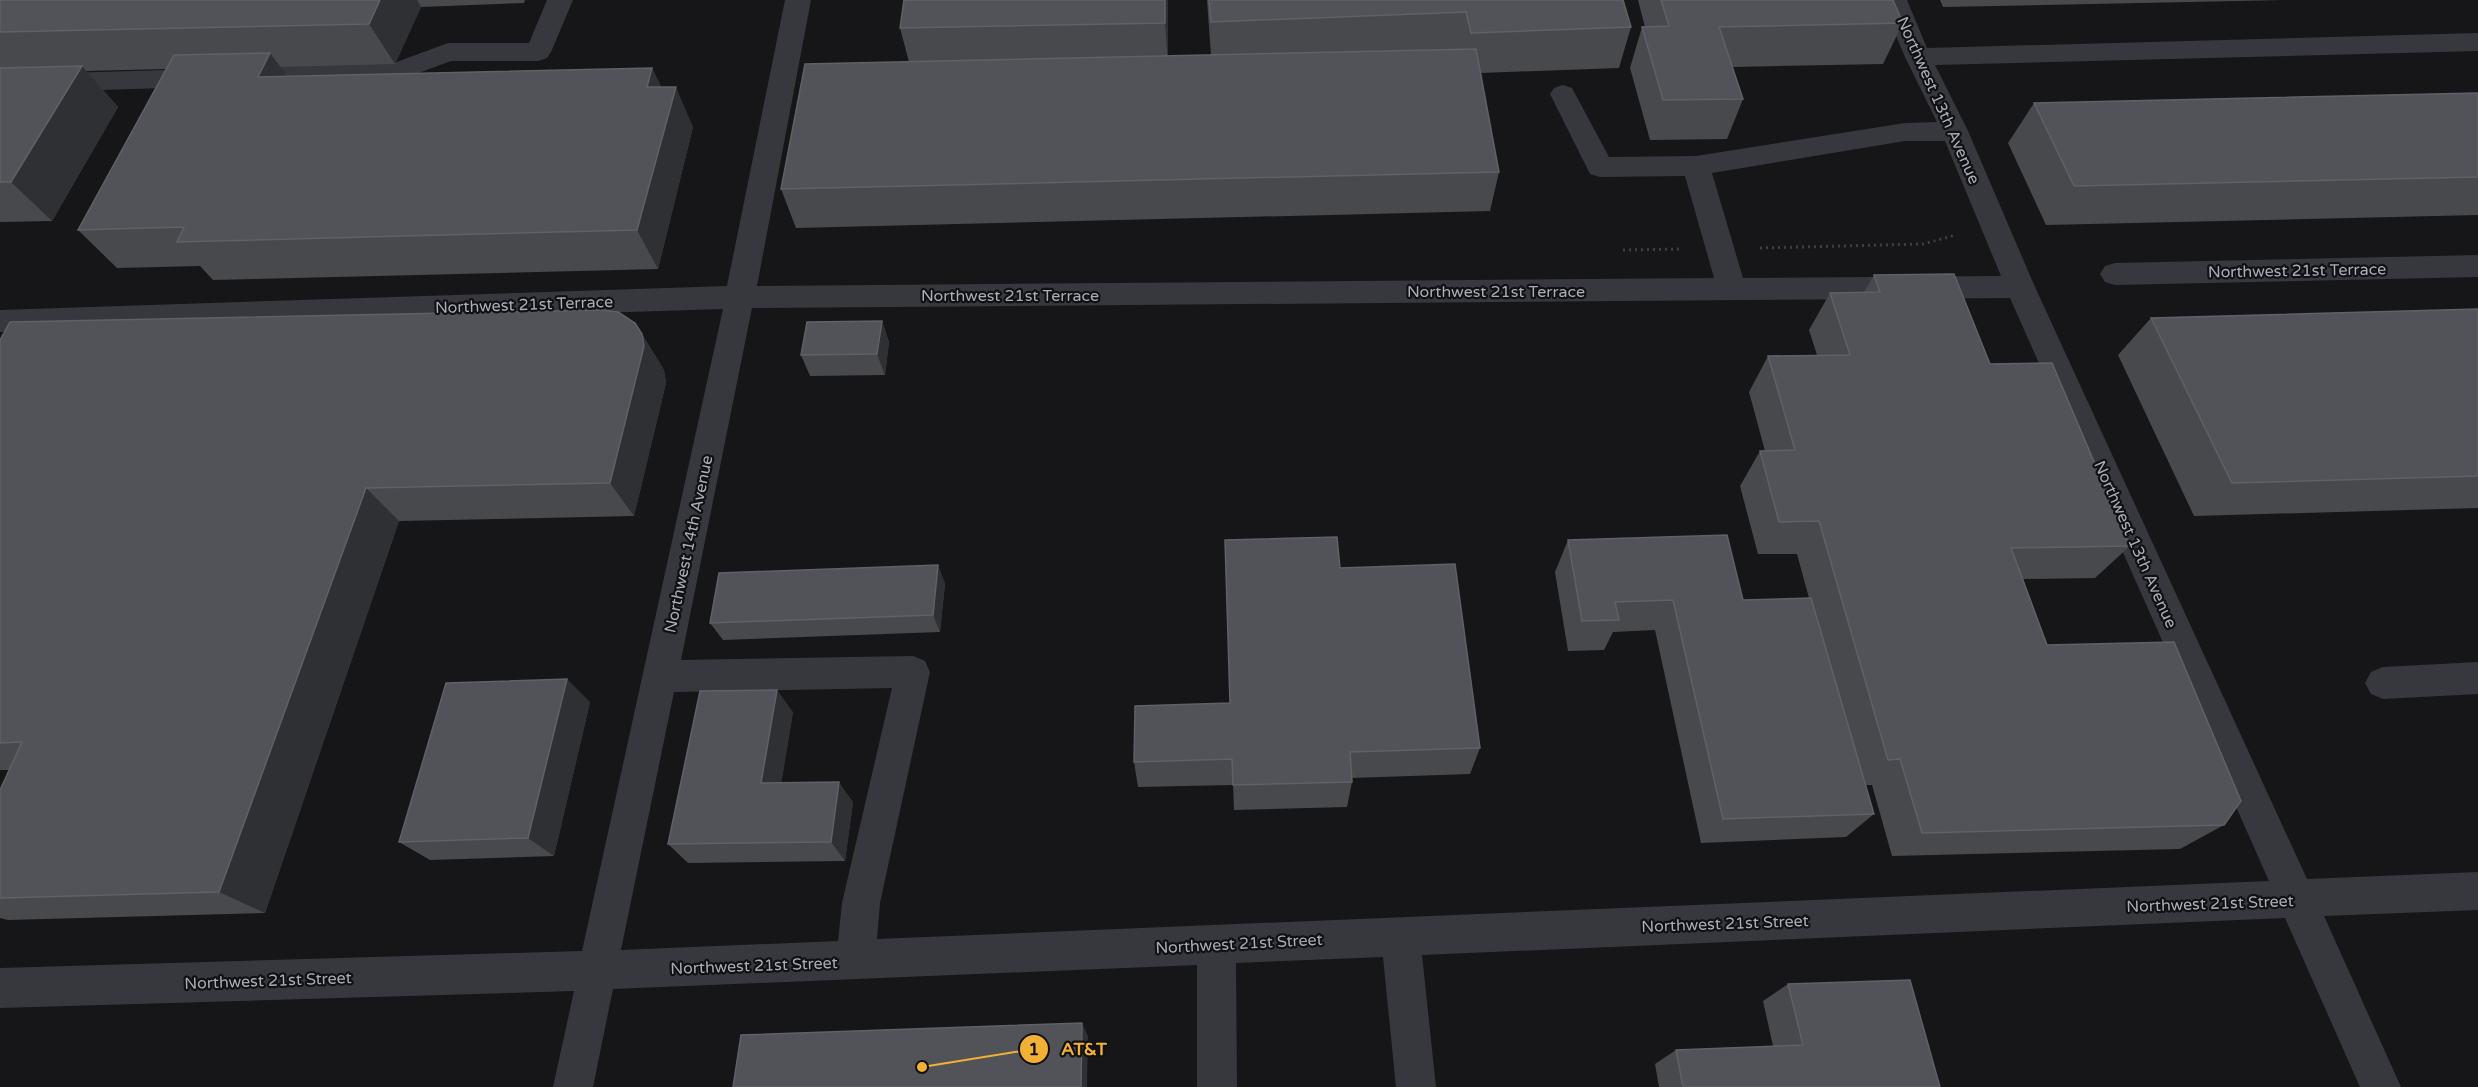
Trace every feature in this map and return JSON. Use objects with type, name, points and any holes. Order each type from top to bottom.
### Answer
[{"type":"street","points":[[0,84],[398,72],[448,52],[538,52],[560,0]]},
{"type":"street","name":"Northwest 14th Avenue","points":[[573,1087],[740,297],[795,91],[798,0]]},
{"type":"street","name":"Northwest 13th Avenue","points":[[1894,0],[1918,57],[1955,131],[2020,287],[2381,1087]]},
{"type":"street","points":[[1918,57],[2478,42]]},
{"type":"street","points":[[1563,94],[1600,167],[1696,166],[1905,132],[1955,131]]},
{"type":"street","points":[[1696,166],[1732,289]]},
{"type":"street","name":"Northwest 21st Terrace","points":[[2115,274],[2478,266]]},
{"type":"street","name":"Northwest 21st Terrace","points":[[0,321],[740,297],[2020,287]]},
{"type":"street","points":[[660,676],[913,672],[861,903],[855,961]]},
{"type":"street","points":[[2383,683],[2478,678]]},
{"type":"street","name":"Northwest 21st Street","points":[[0,988],[855,961],[2478,891]]},
{"type":"street","points":[[1400,936],[1416,1087]]},
{"type":"street","points":[[1216,945],[1217,1087]]},
{"type":"building","points":[[0,0],[380,0],[369,24],[0,32]]},
{"type":"building","points":[[904,0],[1165,0],[1165,23],[900,28]]},
{"type":"building","points":[[1209,0],[1623,0],[1631,27],[1471,33],[1466,12],[1211,22]]},
{"type":"building","points":[[1661,0],[1893,0],[1903,23],[1719,27],[1743,99],[1663,100],[1642,27],[1669,26]]},
{"type":"building","points":[[1476,49],[1499,172],[781,189],[805,64]]},
{"type":"building","points":[[270,53],[258,77],[652,68],[647,87],[676,87],[637,230],[177,242],[184,227],[78,230],[174,55]]},
{"type":"building","points":[[82,66],[11,182],[0,182],[0,68]]},
{"type":"building","points":[[2478,93],[2478,177],[2074,186],[2034,103]]},
{"type":"building","points":[[1954,274],[1990,364],[2052,363],[2130,546],[2011,548],[2047,645],[2174,642],[2241,801],[2224,825],[1922,833],[1900,759],[1888,760],[1819,521],[1779,522],[1760,451],[1795,450],[1768,356],[1850,355],[1830,293],[1880,292],[1874,275]]},
{"type":"building","points":[[2478,309],[2478,476],[2232,483],[2151,318]]},
{"type":"building","points":[[602,310],[618,312],[635,323],[642,334],[644,346],[610,483],[366,488],[219,892],[0,898],[0,790],[22,742],[0,743],[0,340],[10,322]]},
{"type":"building","points":[[882,321],[877,354],[801,355],[807,322]]},
{"type":"building","points":[[1727,535],[1743,600],[1811,598],[1874,814],[1723,819],[1673,600],[1615,602],[1619,620],[1582,621],[1568,540]]},
{"type":"building","points":[[1337,537],[1340,568],[1455,564],[1480,748],[1350,752],[1352,782],[1233,785],[1232,759],[1134,762],[1135,706],[1230,703],[1225,540]]},
{"type":"building","points":[[938,565],[933,615],[710,623],[719,573]]},
{"type":"building","points":[[567,679],[528,838],[399,842],[446,683]]},
{"type":"building","points":[[777,690],[761,783],[839,782],[831,842],[668,844],[700,691]]},
{"type":"building","points":[[1910,980],[1940,1087],[1683,1087],[1676,1050],[1803,1045],[1788,984]]},
{"type":"building","points":[[1082,1023],[1081,1087],[733,1087],[741,1035]]},
{"type":"place","name":"AT&T","points":[[922,1067]]}]
